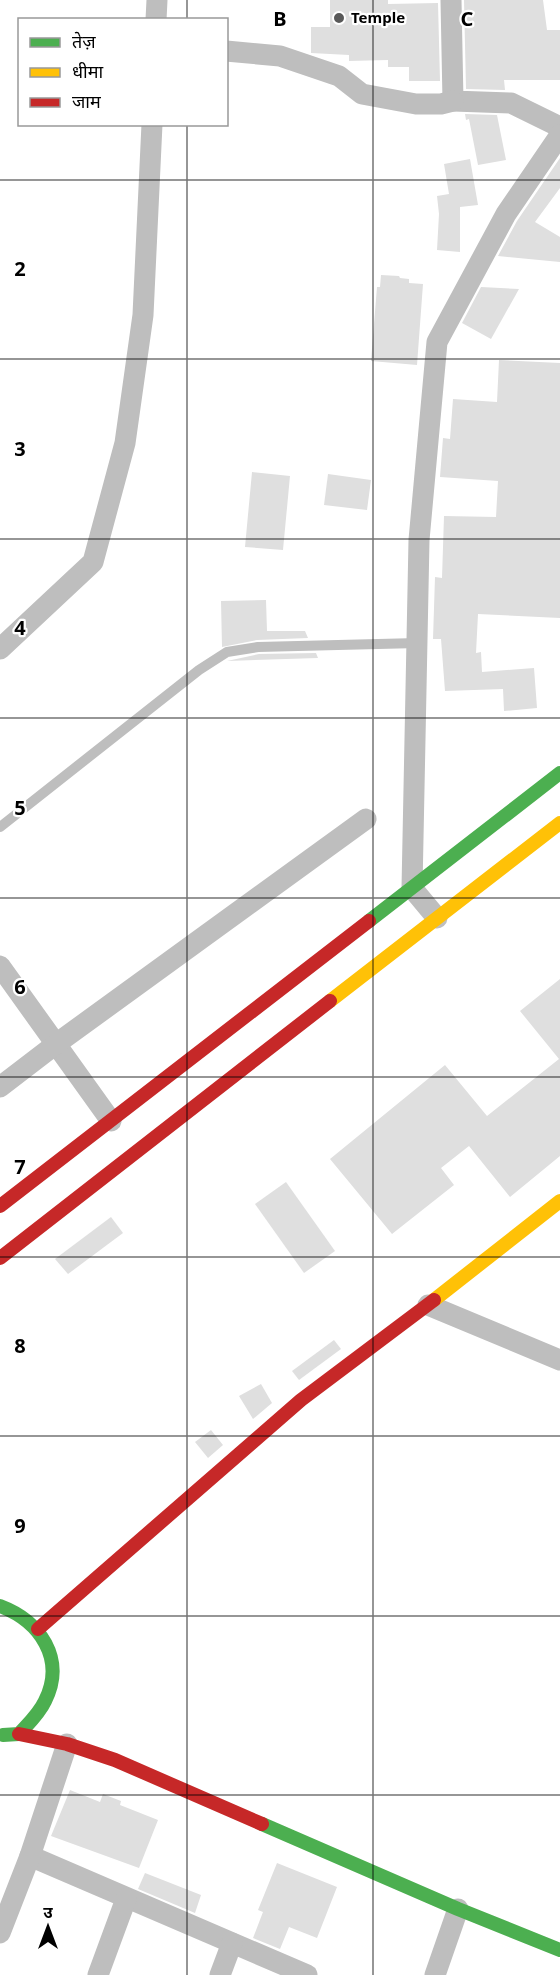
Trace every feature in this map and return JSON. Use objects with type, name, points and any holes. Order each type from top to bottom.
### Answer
[{"type":"street","points":[[156,18],[157,0]]},
{"type":"street","points":[[451,0],[453,101]]},
{"type":"street","points":[[228,51],[279,56],[339,76],[362,94],[416,104],[441,104],[453,101],[512,103],[560,127]]},
{"type":"street","points":[[0,649],[93,562],[125,443],[143,315],[152,126]]},
{"type":"street","points":[[437,918],[412,888],[419,540],[437,342],[506,214],[560,135]]},
{"type":"street","points":[[0,1206],[560,773]]},
{"type":"street","points":[[0,1087],[366,819]]},
{"type":"street","points":[[0,1258],[560,823]]},
{"type":"street","points":[[0,966],[111,1121]]},
{"type":"street","points":[[38,1629],[301,1400],[556,1208]]},
{"type":"street","points":[[428,1305],[560,1360]]},
{"type":"street","points":[[0,1606],[14,1610],[38,1629],[49,1648],[52,1674],[46,1700],[19,1734]]},
{"type":"street","points":[[0,1933],[30,1856],[60,1730],[46,1700]]},
{"type":"street","points":[[0,1735],[60,1730],[115,1760],[458,1909],[560,1950]]},
{"type":"street","points":[[30,1856],[307,1975]]},
{"type":"street","points":[[98,1975],[126,1899]]},
{"type":"street","points":[[435,1975],[458,1909]]},
{"type":"street","points":[[220,1975],[232,1943]]},
{"type":"lane","points":[[0,826],[199,670],[227,652],[258,647],[418,643]]},
{"type":"building","points":[[330,0],[388,0],[388,4],[438,3],[440,81],[409,81],[409,67],[388,67],[388,60],[349,61],[349,55],[311,53],[311,27],[330,27]]},
{"type":"building","points":[[464,0],[543,0],[547,30],[560,30],[560,80],[504,80],[505,90],[466,89]]},
{"type":"building","points":[[465,114],[497,115],[506,160],[478,165],[469,119],[466,120]]},
{"type":"building","points":[[560,158],[560,188],[535,222],[560,237],[560,262],[498,256],[517,221]]},
{"type":"building","points":[[470,159],[478,205],[460,207],[460,252],[437,250],[439,214],[437,196],[449,194],[444,164]]},
{"type":"building","points":[[381,275],[399,276],[409,279],[409,283],[423,284],[417,365],[371,361],[377,287],[380,287]]},
{"type":"building","points":[[481,287],[519,289],[491,339],[462,323]]},
{"type":"building","points":[[499,360],[560,363],[560,618],[478,614],[476,653],[481,652],[482,672],[534,668],[537,708],[504,711],[503,689],[445,691],[441,639],[433,639],[435,577],[442,578],[444,516],[496,517],[498,481],[440,477],[443,438],[450,439],[453,399],[497,402]]},
{"type":"building","points":[[252,472],[290,476],[283,550],[245,547]]},
{"type":"building","points":[[328,474],[371,480],[367,510],[324,505]]},
{"type":"building","points":[[266,600],[267,631],[305,631],[308,638],[257,640],[222,647],[221,601]]},
{"type":"building","points":[[316,653],[318,658],[227,661],[259,654]]},
{"type":"building","points":[[560,979],[560,1156],[510,1197],[469,1146],[441,1168],[454,1185],[392,1234],[330,1159],[445,1065],[487,1116],[559,1059],[520,1011]]},
{"type":"building","points":[[286,1182],[335,1251],[304,1273],[255,1204]]},
{"type":"building","points":[[111,1217],[123,1233],[68,1274],[55,1259]]},
{"type":"building","points":[[334,1340],[341,1349],[299,1380],[292,1371]]},
{"type":"building","points":[[261,1384],[272,1403],[253,1419],[239,1396]]},
{"type":"building","points":[[211,1430],[223,1445],[208,1458],[195,1442]]},
{"type":"building","points":[[70,1790],[100,1802],[103,1794],[121,1801],[120,1805],[158,1820],[139,1868],[51,1836]]},
{"type":"building","points":[[277,1863],[337,1887],[317,1938],[289,1927],[280,1949],[253,1938],[263,1912],[258,1910]]},
{"type":"building","points":[[145,1873],[201,1895],[195,1913],[138,1889]]},
{"type":"traffic: fast","points":[[369,921],[560,773]]},
{"type":"traffic: fast","points":[[0,1606],[27,1621],[37,1632],[51,1656],[52,1671],[51,1685],[37,1715],[19,1734],[3,1735]]},
{"type":"traffic: fast","points":[[262,1824],[458,1909],[560,1950]]},
{"type":"traffic: slow","points":[[330,1001],[560,823]]},
{"type":"traffic: slow","points":[[434,1300],[560,1201]]},
{"type":"traffic: jam","points":[[0,1206],[369,921]]},
{"type":"traffic: jam","points":[[0,1258],[330,1001]]},
{"type":"traffic: jam","points":[[38,1629],[301,1400],[434,1300]]},
{"type":"traffic: jam","points":[[19,1734],[67,1744],[115,1760],[262,1824]]},
{"type":"place","name":"Temple","points":[[339,18]]}]
